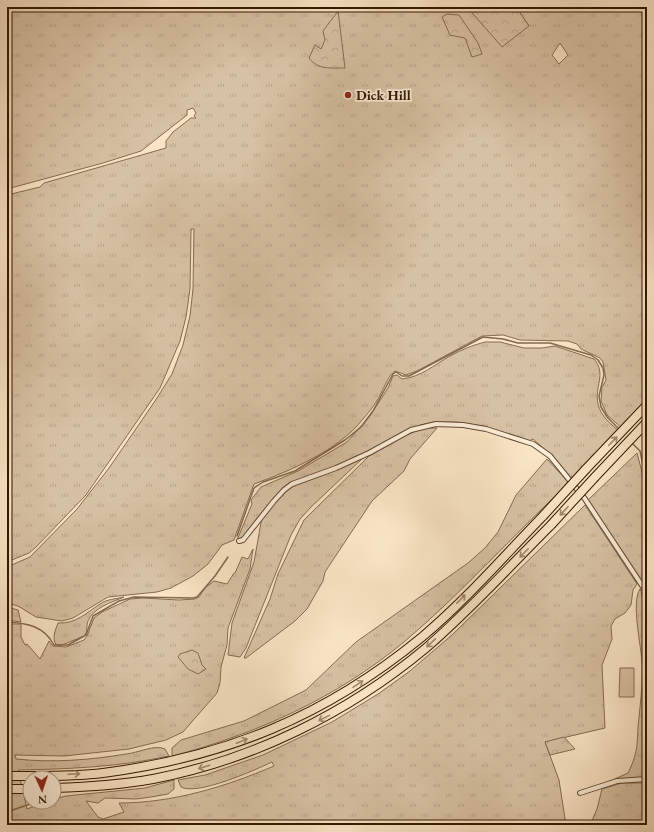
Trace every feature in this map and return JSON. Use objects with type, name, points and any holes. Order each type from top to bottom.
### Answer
[{"type":"highway","points":[[7,776],[102,773],[171,762],[235,744],[281,725],[329,702],[353,687],[422,636],[462,599],[543,516],[647,405]]},
{"type":"highway","points":[[62,788],[104,786],[153,779],[201,768],[277,741],[331,714],[378,685],[426,648],[470,607],[551,525],[647,422]]},
{"type":"highway","points":[[7,789],[22,789]]},
{"type":"street","points":[[239,541],[243,540],[274,501],[292,484],[336,468],[370,453],[411,430],[436,424],[463,425],[486,429],[533,444],[550,456],[585,499],[647,593]]},
{"type":"street","points":[[580,793],[617,781],[647,779]]},
{"type":"green space","points":[[7,7],[439,7],[437,11],[454,7],[467,7],[529,26],[516,7],[647,7],[647,400],[623,429],[607,415],[601,401],[602,387],[606,380],[603,362],[600,358],[581,349],[577,344],[568,341],[520,340],[503,335],[482,336],[417,371],[406,375],[395,371],[389,378],[371,409],[353,430],[341,440],[327,450],[298,466],[254,484],[234,540],[222,545],[208,564],[193,576],[171,588],[157,592],[108,597],[73,618],[62,621],[36,617],[18,606],[7,603],[7,567],[30,557],[77,509],[109,468],[172,374],[183,345],[190,316],[193,289],[194,229],[191,229],[190,289],[186,317],[180,341],[160,388],[86,495],[29,553],[7,562],[7,195],[40,187],[44,183],[166,148],[166,141],[173,132],[191,118],[196,118],[194,116],[196,113],[193,108],[187,110],[187,115],[141,151],[7,189]],"holes":[[[560,43],[568,55],[559,64],[552,55]]]},
{"type":"green space","points":[[467,7],[516,7],[529,26],[502,47]]},
{"type":"green space","points":[[338,11],[345,68],[330,68],[316,65],[309,58],[315,45],[321,49],[325,40],[323,31]]},
{"type":"green space","points":[[447,14],[459,15],[478,43],[482,54],[472,57],[465,38],[450,35],[442,17]]},
{"type":"green space","points":[[485,342],[500,342],[524,348],[555,346],[594,359],[600,370],[597,398],[599,409],[607,420],[620,432],[572,479],[551,455],[533,439],[529,441],[483,426],[457,422],[434,422],[420,425],[365,454],[283,488],[245,536],[237,540],[252,504],[251,500],[261,487],[298,471],[347,442],[370,416],[388,388],[393,376],[397,375],[402,379],[415,376],[458,352]]},
{"type":"green space","points":[[424,428],[437,428],[410,459],[404,471],[372,501],[325,572],[323,581],[307,609],[295,621],[244,658],[270,599],[278,574],[304,520],[369,456],[406,435]]},
{"type":"green space","points":[[637,453],[647,491],[647,588],[621,554],[588,500]]},
{"type":"green space","points":[[364,457],[300,519],[291,535],[246,648],[240,657],[228,655],[232,623],[254,562],[262,517],[282,493],[291,487],[321,476]]},
{"type":"green space","points":[[547,459],[569,483],[467,584],[404,642],[351,680],[294,712],[235,737],[172,756],[172,748],[181,740],[244,721],[306,690],[356,642],[468,563],[485,548],[498,532],[516,495]]},
{"type":"green space","points":[[585,505],[637,584],[633,590],[631,605],[625,613],[615,619],[611,626],[612,639],[602,665],[605,728],[545,742],[559,780],[566,825],[7,825],[7,624],[21,624],[21,637],[25,645],[27,644],[40,659],[49,641],[53,646],[66,647],[84,640],[94,618],[102,612],[130,599],[195,599],[199,597],[205,588],[214,581],[227,584],[235,573],[242,557],[248,559],[253,549],[250,569],[228,628],[227,645],[221,667],[220,683],[217,693],[183,732],[166,740],[129,749],[64,756],[15,755],[16,759],[44,761],[71,760],[112,756],[151,748],[165,749],[169,756],[131,763],[75,768],[18,770],[22,787],[22,810],[62,810],[62,797],[145,788],[174,780],[174,789],[168,794],[136,799],[105,798],[98,803],[86,801],[98,817],[103,819],[124,812],[119,803],[178,797],[237,781],[274,766],[272,762],[226,781],[200,788],[189,789],[181,787],[178,780],[205,775],[263,755],[332,722],[378,694],[410,671],[453,634]]},
{"type":"green space","points":[[640,589],[648,674],[647,778],[608,782],[628,773],[632,765],[637,745],[642,662],[636,604],[637,595]]},
{"type":"green space","points":[[124,597],[103,606],[94,612],[90,616],[84,636],[62,645],[56,645],[54,637],[58,623],[76,620],[103,602]]},
{"type":"green space","points":[[7,607],[18,610],[21,622],[7,620]]},
{"type":"green space","points":[[192,650],[198,653],[202,665],[206,669],[198,674],[188,669],[178,657],[180,654]]},
{"type":"green space","points":[[620,668],[634,668],[634,697],[619,697]]},
{"type":"green space","points":[[564,737],[575,749],[550,755],[545,742]]},
{"type":"green space","points":[[622,783],[647,783],[647,825],[590,825],[597,809],[602,789]]},
{"type":"waterway","points":[[237,536],[254,488],[263,482],[295,471],[345,440],[361,427],[373,411],[393,374],[396,372],[402,376],[409,376],[483,337],[503,339],[518,343],[550,343],[591,355],[598,360],[603,368],[604,375],[599,396],[601,407],[607,417],[619,429]]},
{"type":"waterway","points":[[631,442],[640,451],[647,482]]},
{"type":"waterway","points":[[7,622],[21,623],[34,627],[45,634],[54,645],[68,645],[86,635],[93,616],[119,601],[134,597],[197,597],[215,576],[228,557]]},
{"type":"waterway","points":[[7,812],[22,807]]},
{"type":"place","name":"Dick Hill","points":[[348,95]]}]
